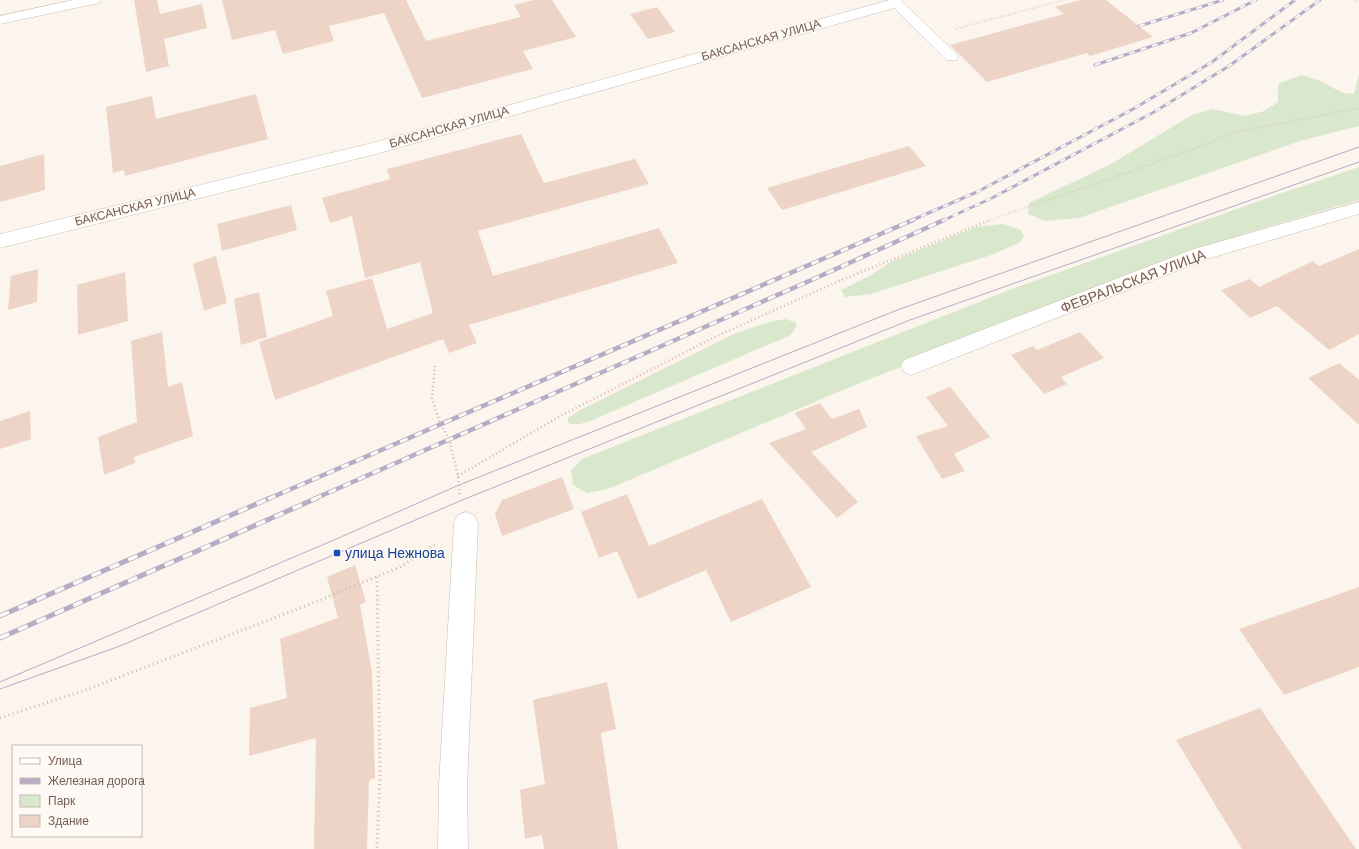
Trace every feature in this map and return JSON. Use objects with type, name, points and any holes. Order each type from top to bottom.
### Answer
[{"type":"street","points":[[0,20],[94,0]]},
{"type":"street","name":"БАКСАНСКАЯ УЛИЦА","points":[[0,241],[376,148],[894,2]]},
{"type":"street","name":"ФЕВРАЛЬСКАЯ УЛИЦА","points":[[911,366],[1201,254],[1359,208]]},
{"type":"street","points":[[453,849],[454,777],[466,523]]},
{"type":"lane","points":[[894,2],[952,57]]},
{"type":"path","points":[[930,36],[1064,0]]},
{"type":"path","points":[[458,476],[562,415],[715,337],[839,281],[973,226],[1132,171],[1238,132],[1359,108]]},
{"type":"path","points":[[0,718],[91,688],[294,611],[377,577],[400,567],[466,523],[460,501],[458,476],[449,439],[440,423],[432,398],[435,366]]},
{"type":"path","points":[[377,577],[380,774],[377,849]]},
{"type":"green space","points":[[1359,74],[1359,126],[1300,141],[1079,218],[1045,221],[1028,214],[1029,203],[1111,164],[1192,115],[1212,109],[1245,116],[1264,111],[1278,102],[1278,84],[1301,75],[1318,80],[1343,93],[1354,94]]},
{"type":"green space","points":[[1359,167],[1359,200],[1246,233],[862,382],[608,489],[587,493],[573,485],[571,470],[582,459],[1009,290]]},
{"type":"green space","points":[[1003,224],[1021,230],[1024,236],[1019,243],[991,255],[871,294],[845,297],[841,290],[871,275],[892,261],[976,227]]},
{"type":"green space","points":[[785,319],[795,322],[797,325],[791,335],[595,419],[578,424],[568,423],[568,418],[580,410],[736,333],[769,322]]},
{"type":"building","points":[[134,0],[157,0],[160,14],[202,4],[207,28],[164,39],[169,66],[146,72]]},
{"type":"building","points":[[222,0],[406,0],[426,41],[521,17],[514,5],[534,0],[552,0],[576,37],[523,51],[533,69],[422,98],[384,13],[329,26],[334,41],[283,54],[275,30],[232,40]]},
{"type":"building","points":[[1080,0],[1106,0],[1153,37],[1090,56],[1087,53],[987,82],[950,45],[1064,14],[1055,7]]},
{"type":"building","points":[[657,7],[675,32],[648,39],[630,14]]},
{"type":"building","points":[[256,94],[268,139],[125,176],[124,170],[113,173],[106,107],[152,96],[156,119]]},
{"type":"building","points":[[521,134],[544,183],[635,159],[649,184],[478,231],[493,276],[659,228],[678,263],[469,325],[477,343],[449,353],[443,339],[275,400],[259,342],[333,316],[326,291],[372,278],[387,329],[433,313],[420,262],[365,278],[352,216],[330,223],[322,198],[390,179],[387,169]]},
{"type":"building","points":[[909,146],[926,166],[782,210],[767,188]]},
{"type":"building","points":[[44,154],[45,190],[0,202],[0,166]]},
{"type":"building","points":[[291,205],[297,230],[222,251],[217,224]]},
{"type":"building","points":[[1359,249],[1359,334],[1329,350],[1277,306],[1250,318],[1221,290],[1250,279],[1259,287],[1313,261],[1319,266]]},
{"type":"building","points":[[216,256],[227,303],[204,311],[193,264]]},
{"type":"building","points":[[38,269],[37,302],[8,310],[11,276]]},
{"type":"building","points":[[125,272],[128,321],[78,335],[77,285]]},
{"type":"building","points":[[259,292],[267,337],[241,345],[234,299]]},
{"type":"building","points":[[162,332],[168,387],[182,382],[193,436],[134,457],[135,463],[104,475],[98,437],[137,422],[131,341]]},
{"type":"building","points":[[1080,332],[1104,358],[1061,377],[1067,384],[1044,394],[1011,355],[1033,346],[1037,350]]},
{"type":"building","points":[[1339,363],[1359,380],[1359,425],[1308,378]]},
{"type":"building","points":[[950,387],[990,437],[954,454],[965,471],[942,479],[916,436],[948,426],[926,397]]},
{"type":"building","points":[[820,403],[832,419],[859,409],[867,427],[811,452],[858,502],[837,518],[769,443],[806,429],[795,413]]},
{"type":"building","points":[[30,411],[31,439],[0,449],[0,421]]},
{"type":"building","points":[[562,477],[574,509],[502,536],[495,514],[502,500]]},
{"type":"building","points":[[627,494],[649,546],[762,499],[811,587],[731,622],[706,570],[638,599],[617,551],[599,558],[581,512]]},
{"type":"building","points":[[355,565],[366,602],[360,605],[372,673],[375,778],[369,780],[367,849],[314,849],[316,738],[249,756],[250,708],[287,698],[280,639],[338,618],[327,577]]},
{"type":"building","points":[[1359,587],[1359,667],[1284,695],[1239,629]]},
{"type":"building","points":[[607,682],[616,729],[601,733],[618,849],[544,849],[542,835],[525,839],[520,790],[545,784],[533,700]]},
{"type":"building","points":[[1260,708],[1356,849],[1242,849],[1176,740]]},
{"type":"tram line","points":[[0,682],[334,540],[459,485],[900,309],[1359,147]]},
{"type":"tram line","points":[[0,689],[120,646],[460,501],[910,320],[1359,162]]},
{"type":"railway","points":[[1139,26],[1223,0]]},
{"type":"railway","points":[[1095,65],[1191,33],[1256,0]]},
{"type":"railway","points":[[910,221],[977,192],[1135,108],[1212,62],[1295,0]]},
{"type":"railway","points":[[942,221],[992,198],[1154,112],[1229,66],[1320,0]]},
{"type":"railway","points":[[268,499],[913,220]]},
{"type":"railway","points":[[314,499],[816,278],[944,220]]},
{"type":"railway","points":[[0,616],[270,498]]},
{"type":"railway","points":[[0,638],[317,498]]},
{"type":"place","name":"улица Нежнова","points":[[337,553]]}]
